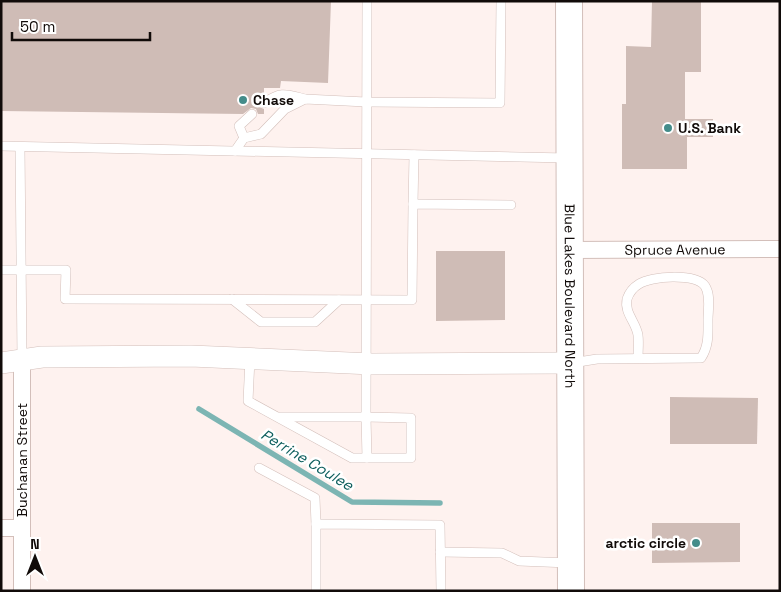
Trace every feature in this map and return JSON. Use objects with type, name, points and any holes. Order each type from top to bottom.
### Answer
[{"type":"main road","name":"Blue Lakes Boulevard North","points":[[569,1],[572,591]]},
{"type":"street","name":"Spruce Avenue","points":[[570,250],[780,249]]},
{"type":"street","points":[[11,361],[42,357],[191,356],[366,364],[570,363]]},
{"type":"street","name":"Buchanan Street","points":[[11,361],[22,528],[22,591]]},
{"type":"street","points":[[1,528],[22,528]]},
{"type":"lane","points":[[367,1],[367,458]]},
{"type":"lane","points":[[264,103],[275,95],[288,94],[305,99],[366,102],[500,103],[501,1]]},
{"type":"lane","points":[[235,151],[244,138],[261,134],[285,109],[305,99]]},
{"type":"lane","points":[[244,138],[239,126],[252,114]]},
{"type":"lane","points":[[1,146],[570,158]]},
{"type":"lane","points":[[11,361],[21,270],[20,147]]},
{"type":"lane","points":[[1,270],[66,270],[65,299],[412,300],[414,155]]},
{"type":"lane","points":[[414,204],[511,205]]},
{"type":"lane","points":[[570,363],[597,359],[702,358],[708,342],[708,293],[704,285],[697,280],[687,277],[677,277],[649,280],[639,284],[631,291],[627,300],[628,315],[638,337],[638,358]]},
{"type":"lane","points":[[232,299],[261,322],[315,322],[339,300]]},
{"type":"lane","points":[[250,359],[248,401],[352,458],[411,458],[411,418],[278,417]]},
{"type":"lane","points":[[258,468],[315,498],[316,591]]},
{"type":"lane","points":[[316,524],[440,525],[440,591]]},
{"type":"lane","points":[[440,552],[502,553],[519,561],[571,563]]},
{"type":"building","points":[[1,1],[331,1],[328,83],[281,81],[280,88],[264,88],[264,95],[258,103],[259,107],[264,109],[264,114],[258,114],[256,109],[251,108],[243,114],[1,111]]},
{"type":"building","points":[[652,1],[701,1],[701,72],[685,72],[685,119],[713,119],[713,137],[687,137],[687,169],[622,169],[622,104],[626,104],[626,46],[651,47]]},
{"type":"building","points":[[436,251],[505,251],[505,320],[436,321]]},
{"type":"building","points":[[670,397],[758,398],[757,444],[670,444]]},
{"type":"building","name":"arctic circle","points":[[652,523],[740,523],[740,562],[652,563]]},
{"type":"waterway","name":"Perrine Coulee","points":[[199,409],[352,502],[440,503]]},
{"type":"place","name":"Chase","points":[[243,100]]},
{"type":"place","name":"U.S. Bank","points":[[668,128]]},
{"type":"place","name":"arctic circle","points":[[696,543]]}]
